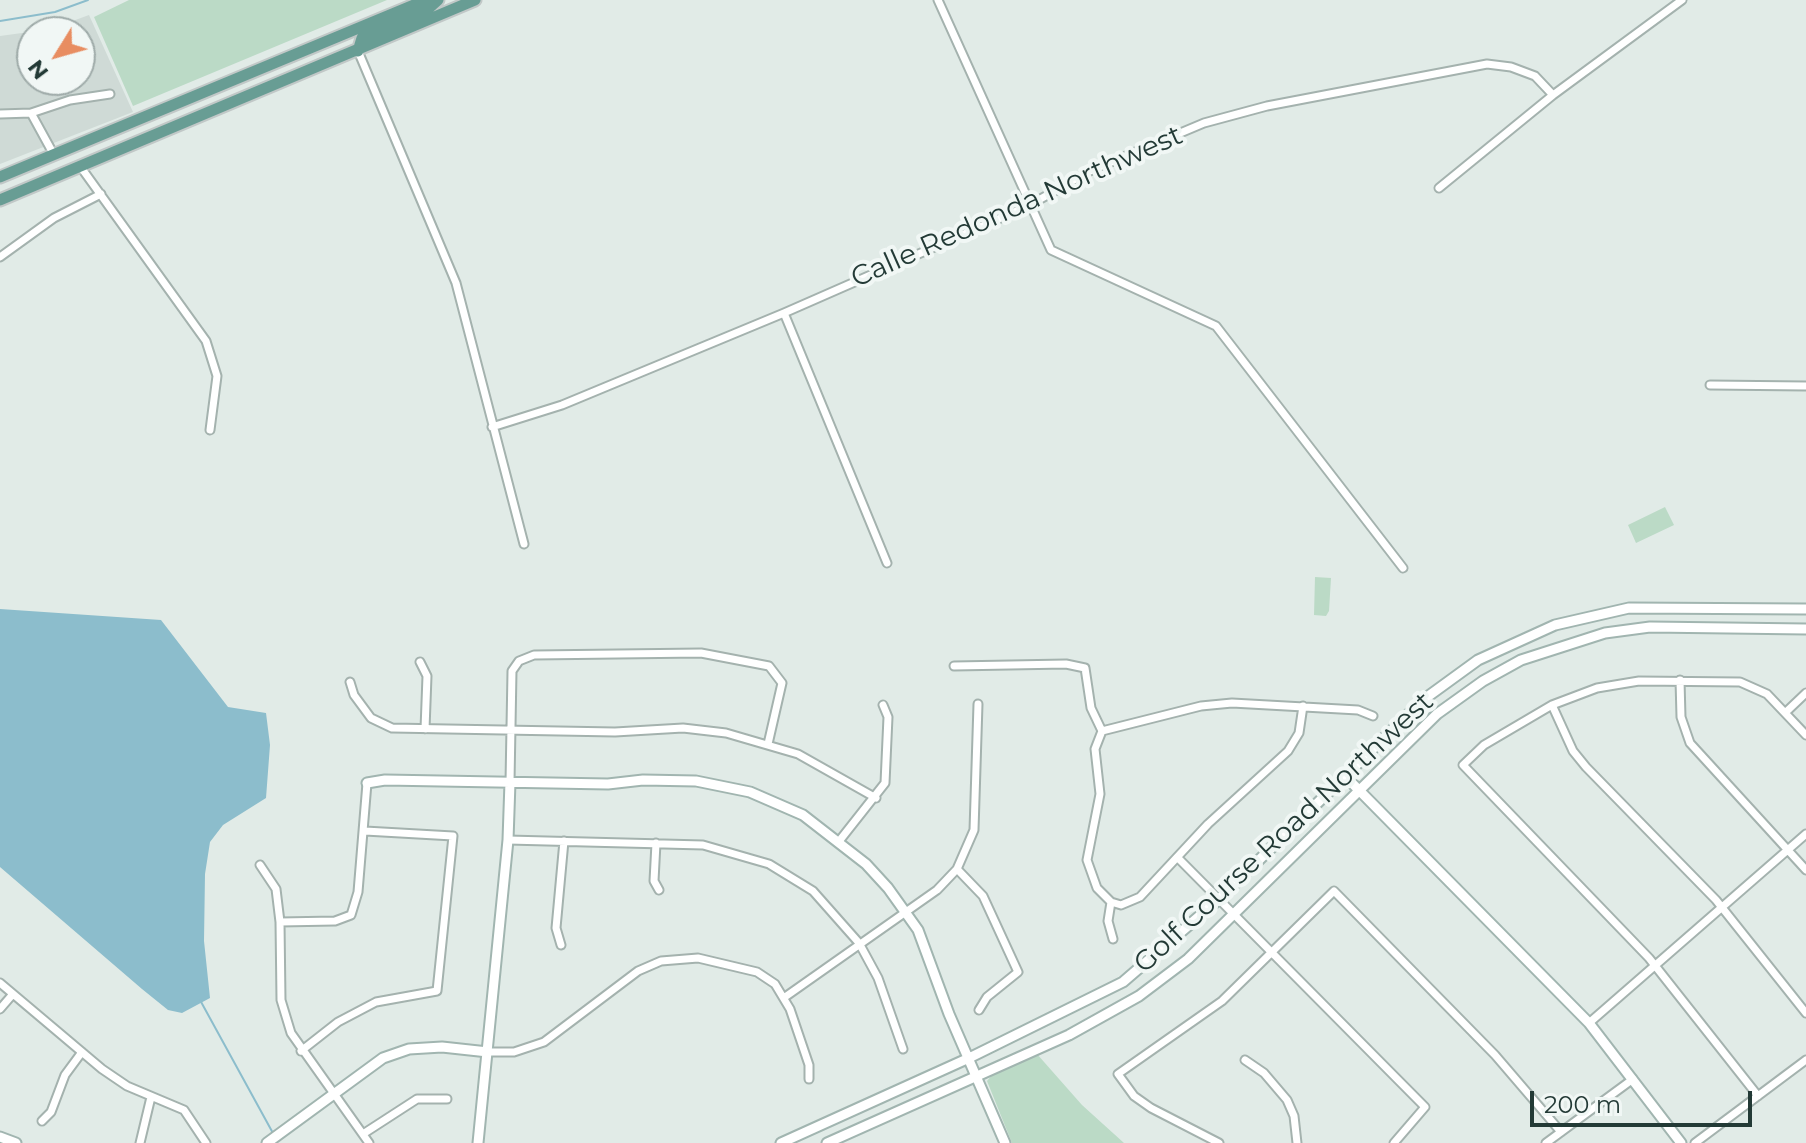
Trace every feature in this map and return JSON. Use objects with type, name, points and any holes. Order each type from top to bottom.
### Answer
[{"type":"main road","points":[[0,177],[426,0]]},
{"type":"main road","points":[[358,51],[362,38],[428,9],[438,0]]},
{"type":"main road","points":[[0,200],[475,0]]},
{"type":"main road","name":"Golf Course Road Northwest","points":[[781,1143],[969,1058],[1123,982],[1218,900],[1416,707],[1478,660],[1555,625],[1629,608],[1806,609]]},
{"type":"main road","name":"Golf Course Road Northwest","points":[[827,1143],[1069,1035],[1139,996],[1188,959],[1437,714],[1463,694],[1521,660],[1567,642],[1650,627],[1806,629]]},
{"type":"main road","points":[[1345,776],[1589,1023],[1681,1143]]},
{"type":"main road","points":[[367,783],[385,780],[608,784],[664,779],[723,785],[790,808],[840,840],[888,888],[918,930],[1005,1143]]},
{"type":"main road","points":[[478,1143],[508,840],[510,782]]},
{"type":"main road","points":[[267,1143],[383,1058],[409,1049],[442,1047],[488,1052]]},
{"type":"main road","points":[[0,1137],[16,1143]]},
{"type":"street","points":[[938,0],[1028,206],[1051,250],[1216,326],[1403,568]]},
{"type":"street","points":[[1439,188],[1553,95],[1682,0]]},
{"type":"street","points":[[358,51],[456,283],[524,544]]},
{"type":"street","name":"Calle Redonda Northwest","points":[[492,427],[562,405],[784,313],[1028,206],[1090,171],[1204,123],[1267,106],[1487,64],[1511,67],[1535,76],[1553,95]]},
{"type":"street","points":[[0,114],[31,113],[70,100],[110,94]]},
{"type":"street","points":[[31,113],[54,155]]},
{"type":"street","points":[[80,166],[206,341],[217,376],[210,430]]},
{"type":"street","points":[[0,257],[54,218],[101,194]]},
{"type":"street","points":[[784,313],[832,423],[887,563]]},
{"type":"street","points":[[1710,385],[1806,386]]},
{"type":"street","points":[[510,782],[512,671],[526,658],[648,651],[701,653],[760,663],[777,674],[782,683],[768,744]]},
{"type":"street","points":[[420,662],[427,676],[425,729]]},
{"type":"street","points":[[954,666],[1066,664],[1085,668],[1091,708],[1102,731],[1095,749],[1100,794],[1087,860],[1097,888],[1111,902],[1121,905],[1140,897],[1179,859],[1208,824],[1244,794],[1294,744],[1303,706]]},
{"type":"street","points":[[1680,680],[1681,717],[1690,743],[1806,870]]},
{"type":"street","points":[[1758,1096],[1656,965],[1463,765],[1484,745],[1552,705],[1597,688],[1639,681],[1740,682],[1767,694],[1806,735]]},
{"type":"street","points":[[350,682],[354,695],[371,718],[383,726],[510,731],[683,728],[726,733],[768,744],[820,764],[876,798]]},
{"type":"street","points":[[1786,712],[1806,693]]},
{"type":"street","points":[[785,997],[937,890],[957,869],[974,830],[978,704]]},
{"type":"street","points":[[1102,731],[1216,704],[1358,710],[1373,716]]},
{"type":"street","points":[[840,840],[885,783],[888,717],[883,705]]},
{"type":"street","points":[[1552,705],[1573,751],[1586,767],[1722,907],[1806,1013]]},
{"type":"street","points":[[280,922],[335,921],[351,915],[357,907],[367,783]]},
{"type":"street","points":[[301,1051],[338,1022],[376,1002],[437,991],[453,836],[365,831]]},
{"type":"street","points":[[1589,1023],[1806,834]]},
{"type":"street","points":[[508,840],[656,843],[724,848],[769,864],[813,891],[859,943],[878,978],[903,1049]]},
{"type":"street","points":[[561,945],[556,928],[564,841]]},
{"type":"street","points":[[656,843],[654,881],[659,890]]},
{"type":"street","points":[[1179,859],[1425,1107],[1394,1143]]},
{"type":"street","points":[[260,865],[276,889],[280,922],[281,1000],[301,1051],[369,1143]]},
{"type":"street","points":[[957,869],[983,896],[1018,972],[987,997],[979,1010]]},
{"type":"street","points":[[1219,1143],[1151,1108],[1134,1096],[1118,1074],[1222,1001],[1334,891],[1495,1055],[1561,1132]]},
{"type":"street","points":[[1111,902],[1108,921],[1113,939]]},
{"type":"street","points":[[488,1052],[514,1052],[544,1042],[638,971],[679,958],[698,958],[757,972],[785,997],[809,1065],[809,1079]]},
{"type":"street","points":[[0,983],[127,1086],[184,1110],[206,1143]]},
{"type":"street","points":[[0,1009],[13,994]]},
{"type":"street","points":[[42,1121],[51,1112],[65,1075],[82,1052]]},
{"type":"street","points":[[1245,1060],[1264,1073],[1287,1100],[1294,1116],[1297,1143]]},
{"type":"street","points":[[1695,1143],[1806,1060]]},
{"type":"street","points":[[1546,1143],[1633,1079]]},
{"type":"street","points":[[140,1143],[151,1097]]},
{"type":"street","points":[[363,1134],[417,1099],[447,1099]]},
{"type":"shaded area","points":[[96,30],[133,112],[0,164],[0,36],[16,34],[16,96],[96,96]]},
{"type":"green space","points":[[129,0],[387,0],[133,106],[96,16]]},
{"type":"green space","points":[[1665,507],[1674,525],[1636,543],[1628,525]]},
{"type":"green space","points":[[1315,577],[1331,578],[1326,616],[1314,615]]},
{"type":"green space","points":[[1037,1054],[1082,1105],[1124,1143],[1012,1143],[987,1081],[993,1074]]},
{"type":"water","points":[[0,609],[161,620],[228,707],[266,713],[270,745],[266,798],[223,825],[210,842],[205,874],[204,941],[210,998],[182,1013],[168,1010],[0,867]]},
{"type":"waterway","points":[[0,21],[55,12],[88,0]]},
{"type":"waterway","points":[[200,1000],[274,1135]]}]
